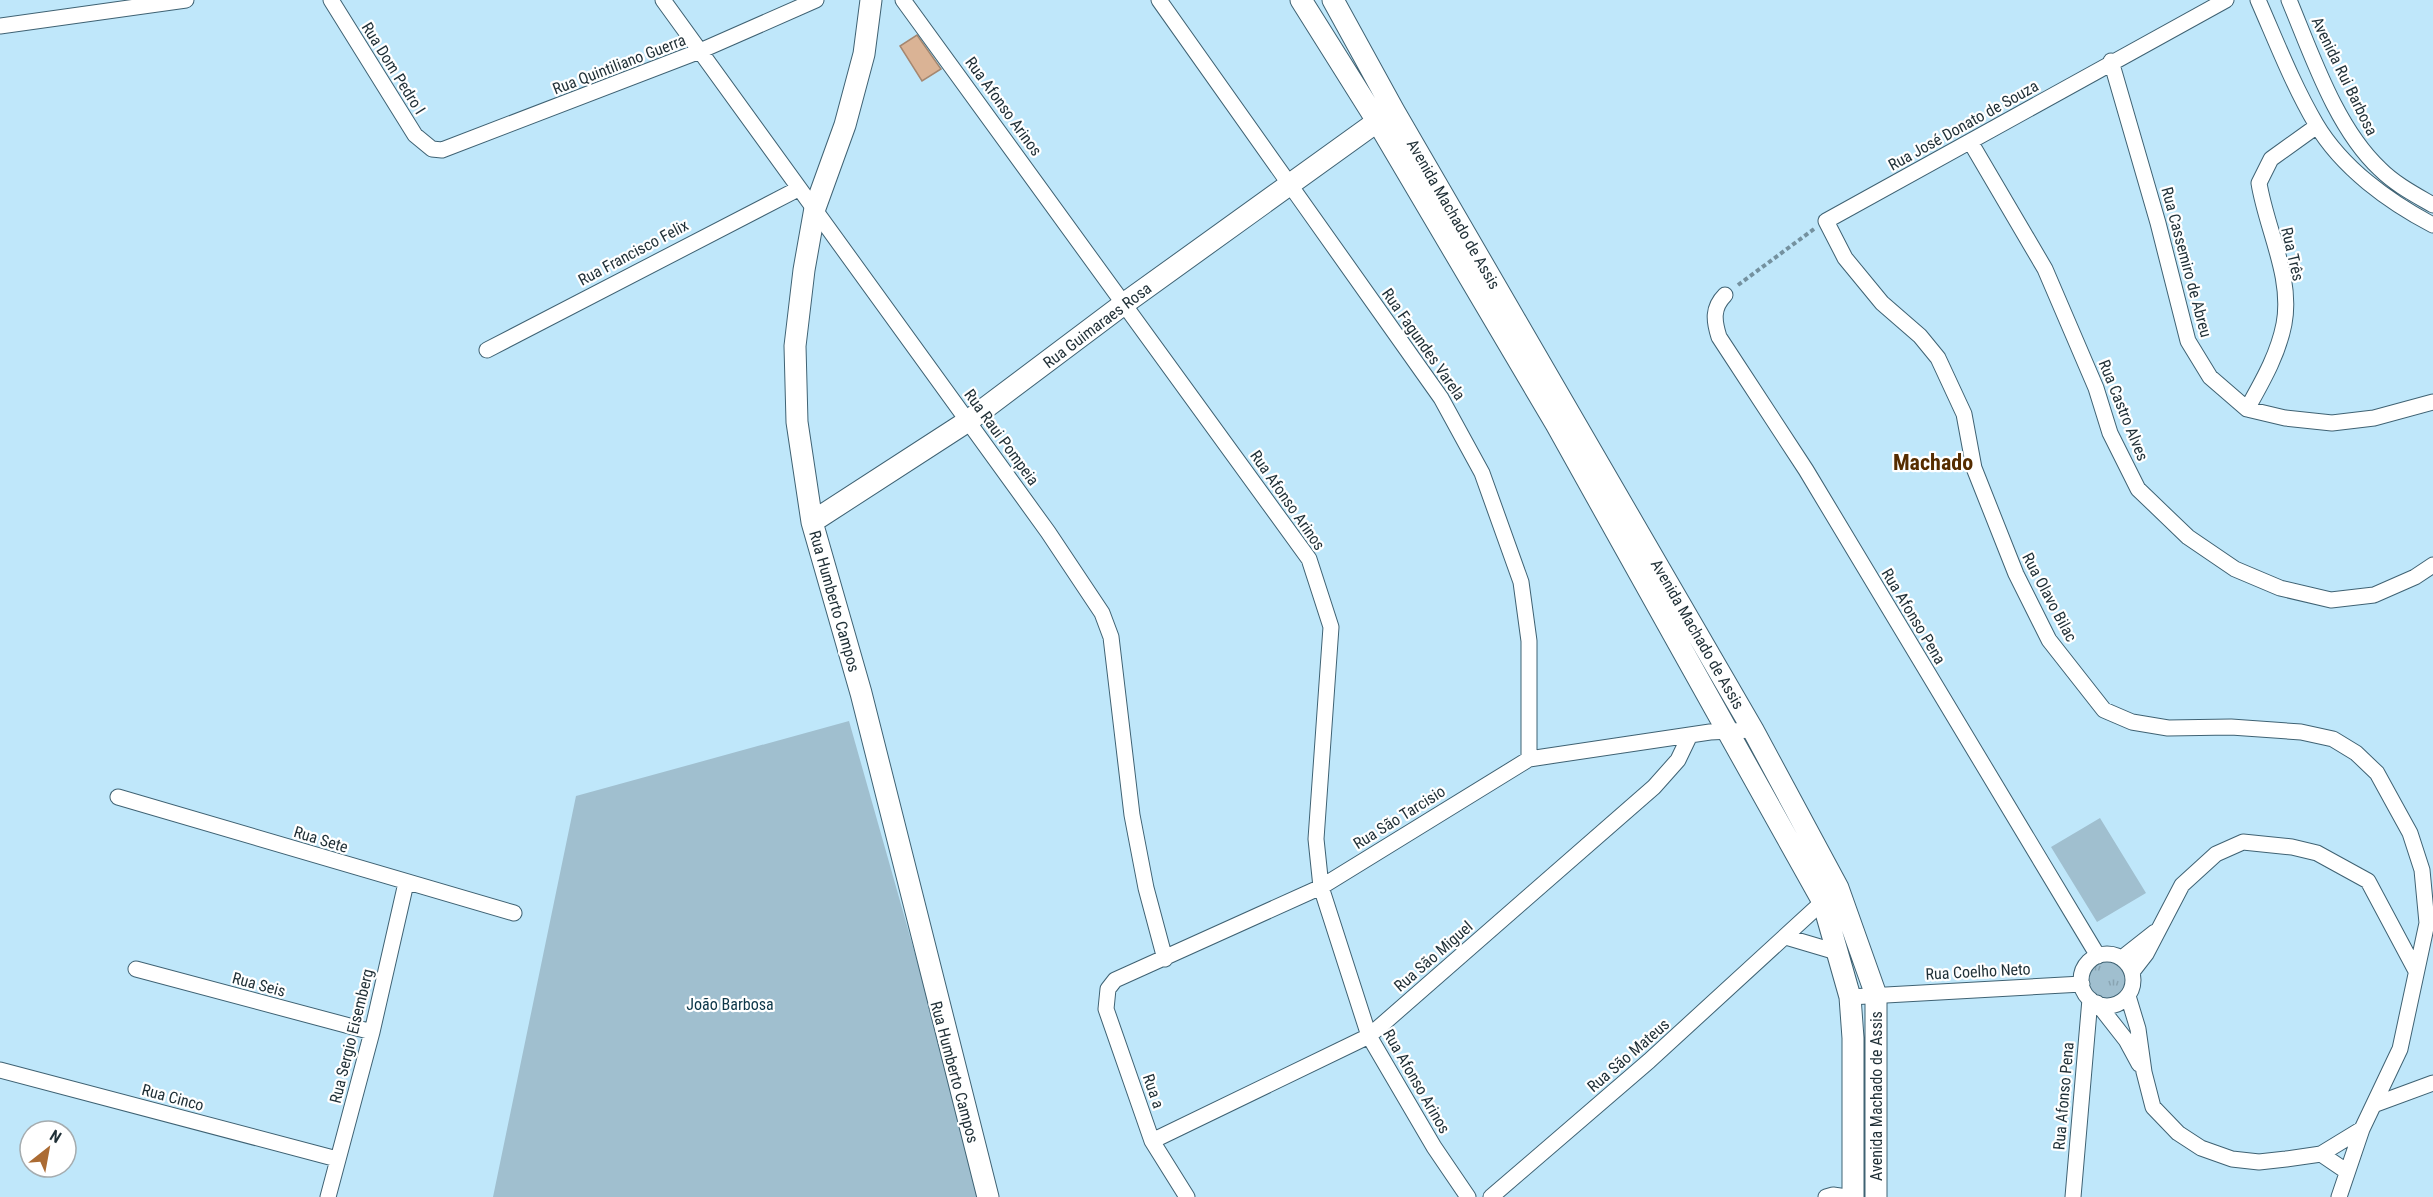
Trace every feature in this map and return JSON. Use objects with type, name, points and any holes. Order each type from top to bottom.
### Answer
[{"type":"street","points":[[0,26],[186,0]]},
{"type":"street","name":"Rua Dom Pedro I","points":[[331,0],[403,118],[415,135],[432,149]]},
{"type":"street","name":"Rua Raui Pompeia","points":[[663,0],[798,189],[816,208],[1077,573],[1102,613],[1111,637],[1132,815],[1146,888],[1166,959]]},
{"type":"street","name":"Rua Quintiliano Guerra","points":[[432,149],[442,150],[486,134],[700,51],[816,0]]},
{"type":"street","name":"Rua Humberto Campos","points":[[871,0],[864,54],[845,125],[816,208],[804,270],[795,346],[797,422],[812,522],[861,693],[988,1197]]},
{"type":"street","name":"Rua Afonso Arinos","points":[[903,0],[1309,559],[1321,591],[1330,627],[1316,839],[1321,887],[1369,1036],[1434,1147],[1468,1197]]},
{"type":"street","name":"Rua Fagundes Varela","points":[[1159,0],[1441,399],[1482,473],[1521,582],[1529,641],[1529,759]]},
{"type":"street","name":"Avenida Machado de Assis","points":[[1301,0],[1385,116],[1753,730],[1876,995],[1876,1197]]},
{"type":"street","name":"Avenida Machado de Assis","points":[[1333,0],[1385,116],[1727,732],[1831,895],[1850,997],[1853,1038],[1853,1197]]},
{"type":"street","name":"Rua José Donato de Souza","points":[[1826,221],[1971,143],[2111,61],[2226,0]]},
{"type":"street","points":[[2258,0],[2317,126],[2343,158],[2382,195],[2433,225]]},
{"type":"street","name":"Avenida Rui Barbosa","points":[[2289,0],[2339,111],[2359,147],[2388,176],[2433,205]]},
{"type":"street","name":"Rua Cassemiro de Abreu","points":[[2111,61],[2158,223],[2188,341],[2210,377],[2247,409],[2285,418],[2332,423],[2374,418],[2433,402]]},
{"type":"street","name":"Rua Guimaraes Rosa","points":[[812,522],[968,421],[1125,303],[1385,116]]},
{"type":"street","name":"Rua Três","points":[[2247,409],[2272,361],[2284,323],[2282,274],[2259,183],[2271,159],[2317,126]]},
{"type":"street","name":"Rua Castro Alves","points":[[1971,143],[2045,269],[2096,388],[2110,434],[2138,489],[2188,537],[2235,569],[2280,588],[2331,600],[2374,595],[2415,577],[2433,565]]},
{"type":"street","name":"Rua Francisco Felix","points":[[487,350],[798,189]]},
{"type":"street","name":"Rua Olavo Bilac","points":[[1826,221],[1845,258],[1882,303],[1920,336],[1944,368],[1964,414],[1974,468],[2016,574],[2049,640],[2104,710],[2132,722],[2168,728],[2231,727],[2301,732],[2333,739],[2356,753],[2377,773],[2410,833],[2422,870],[2427,923],[2400,1049],[2376,1104],[2362,1129],[2346,1171]]},
{"type":"street","name":"Rua Afonso Pena","points":[[1725,295],[1718,302],[1714,322],[1719,337],[1806,470],[2098,956]]},
{"type":"street","name":"Rua São Tarcisio","points":[[1108,989],[1111,983],[1122,975],[1166,959],[1321,887],[1529,759],[1690,735],[1753,730]]},
{"type":"street","name":"Rua São Miguel","points":[[1152,1141],[1369,1036],[1654,787],[1678,760],[1690,735]]},
{"type":"street","name":"Rua Sete","points":[[118,797],[514,913]]},
{"type":"street","points":[[2132,972],[2146,954],[2182,885],[2216,854],[2243,842],[2317,852],[2368,881],[2399,934],[2416,971]]},
{"type":"street","name":"Rua Sergio Eisemberg","points":[[328,1197],[372,1032],[406,883]]},
{"type":"street","name":"Rua São Mateus","points":[[1491,1197],[1649,1061],[1831,895]]},
{"type":"street","points":[[2399,934],[2427,923]]},
{"type":"street","points":[[2122,958],[2160,928]]},
{"type":"street","points":[[1786,937],[1840,953]]},
{"type":"street","points":[[2094,1001],[2114,1005],[2128,996],[2132,988],[2132,972],[2122,958],[2115,955],[2098,956],[2085,967],[2082,984],[2094,1001],[2126,1040],[2144,1072]]},
{"type":"street","name":"Rua Seis","points":[[136,969],[372,1032]]},
{"type":"street","name":"Rua Coelho Neto","points":[[1850,997],[2082,984]]},
{"type":"street","name":"Rua a","points":[[1108,989],[1106,1009],[1152,1141],[1187,1197]]},
{"type":"street","points":[[2128,996],[2138,1029],[2144,1072],[2153,1107],[2178,1132],[2201,1148],[2232,1159],[2259,1162],[2321,1154],[2362,1129]]},
{"type":"street","name":"Rua Afonso Pena","points":[[2073,1197],[2094,1001]]},
{"type":"street","name":"Rua Cinco","points":[[0,1070],[337,1159]]},
{"type":"street","points":[[2376,1104],[2433,1083]]},
{"type":"street","points":[[2321,1154],[2346,1171],[2339,1197]]},
{"type":"street","points":[[1826,1197],[1833,1195],[1847,1197]]},
{"type":"path","points":[[1725,295],[1762,265],[1826,221]]},
{"type":"green space","name":"João Barbosa","points":[[849,721],[984,1197],[493,1197],[576,796]]},
{"type":"green space","points":[[2100,818],[2146,893],[2097,922],[2051,847]]},
{"type":"green space","points":[[2108,961],[2122,967],[2128,981],[2122,995],[2108,1001],[2094,995],[2088,981],[2094,967]]},
{"type":"building","points":[[917,35],[941,69],[922,81],[900,46]]},
{"type":"district","name":"Machado","points":[[1933,462]]}]
